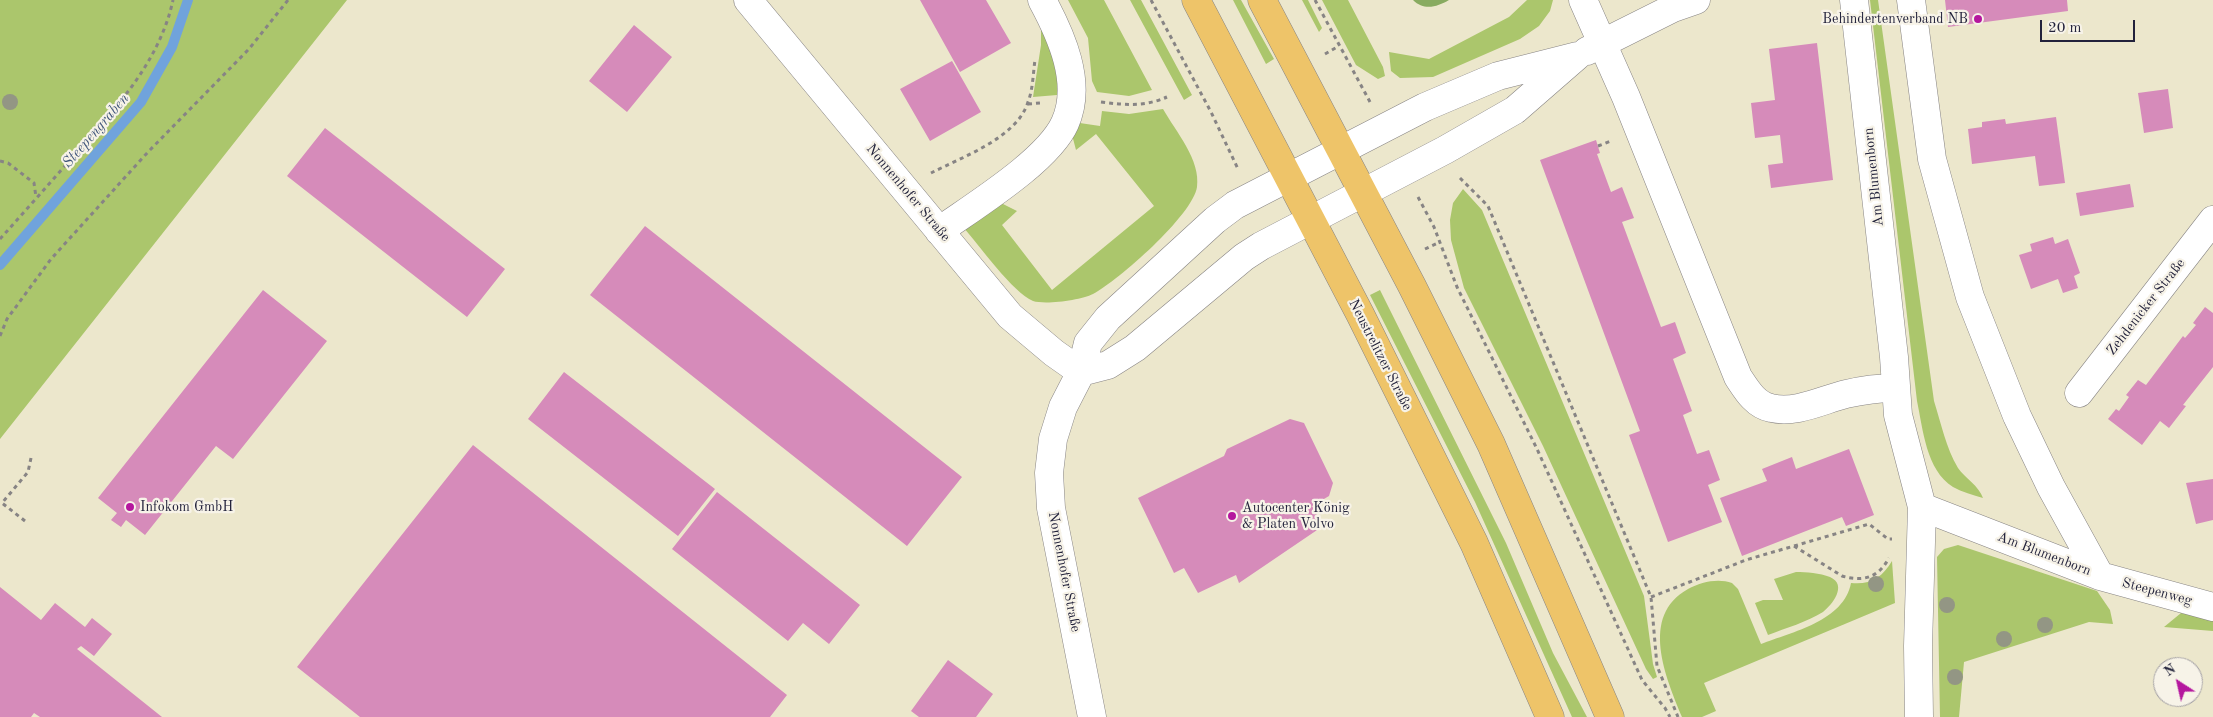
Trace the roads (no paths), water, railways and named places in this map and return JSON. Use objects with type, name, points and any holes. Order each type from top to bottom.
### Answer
[{"type":"main road","name":"Neustrelitzer Straße","points":[[1196,0],[1289,177],[1474,543],[1550,717]]},
{"type":"main road","points":[[1262,0],[1363,192],[1503,469],[1610,717]]},
{"type":"street","name":"Nonnenhofer Straße","points":[[748,0],[1010,316],[1054,353],[1081,372]]},
{"type":"street","points":[[939,231],[1036,160],[1054,141],[1066,122],[1071,101],[1071,76],[1065,49],[1042,0]]},
{"type":"street","points":[[1583,0],[1636,122],[1738,377],[1750,395],[1769,408],[1790,410],[1849,394],[1879,388],[1896,388]]},
{"type":"street","points":[[1081,372],[1108,365],[1135,348],[1244,257],[1445,150],[1515,110],[1577,56],[1674,8],[1696,0]]},
{"type":"street","name":"Am Blumenborn","points":[[1854,0],[1898,415],[1922,507],[2100,576]]},
{"type":"street","name":"Am Blumenborn","points":[[1911,0],[1932,159],[1970,298],[2017,416],[2051,487],[2100,576]]},
{"type":"street","name":"Nonnenhofer Straße","points":[[1092,717],[1051,508],[1049,473],[1053,439],[1063,407],[1081,372],[1088,343],[1108,318],[1215,220],[1235,205],[1424,107],[1498,76],[1577,56]]},
{"type":"street","name":"Zehdenicker Straße","points":[[2079,393],[2213,220]]},
{"type":"street","points":[[1919,717],[1918,646],[1922,507]]},
{"type":"street","name":"Steepenweg","points":[[2100,576],[2213,607]]},
{"type":"waterway","name":"Steepengraben","points":[[0,265],[141,102],[172,47],[188,0]]},
{"type":"place","name":"Behindertenverband NB","points":[[1978,19]]},
{"type":"place","name":"Infokom GmbH","points":[[130,507]]},
{"type":"place","name":"Autocenter König & Platen Volvo","points":[[1232,516]]}]
